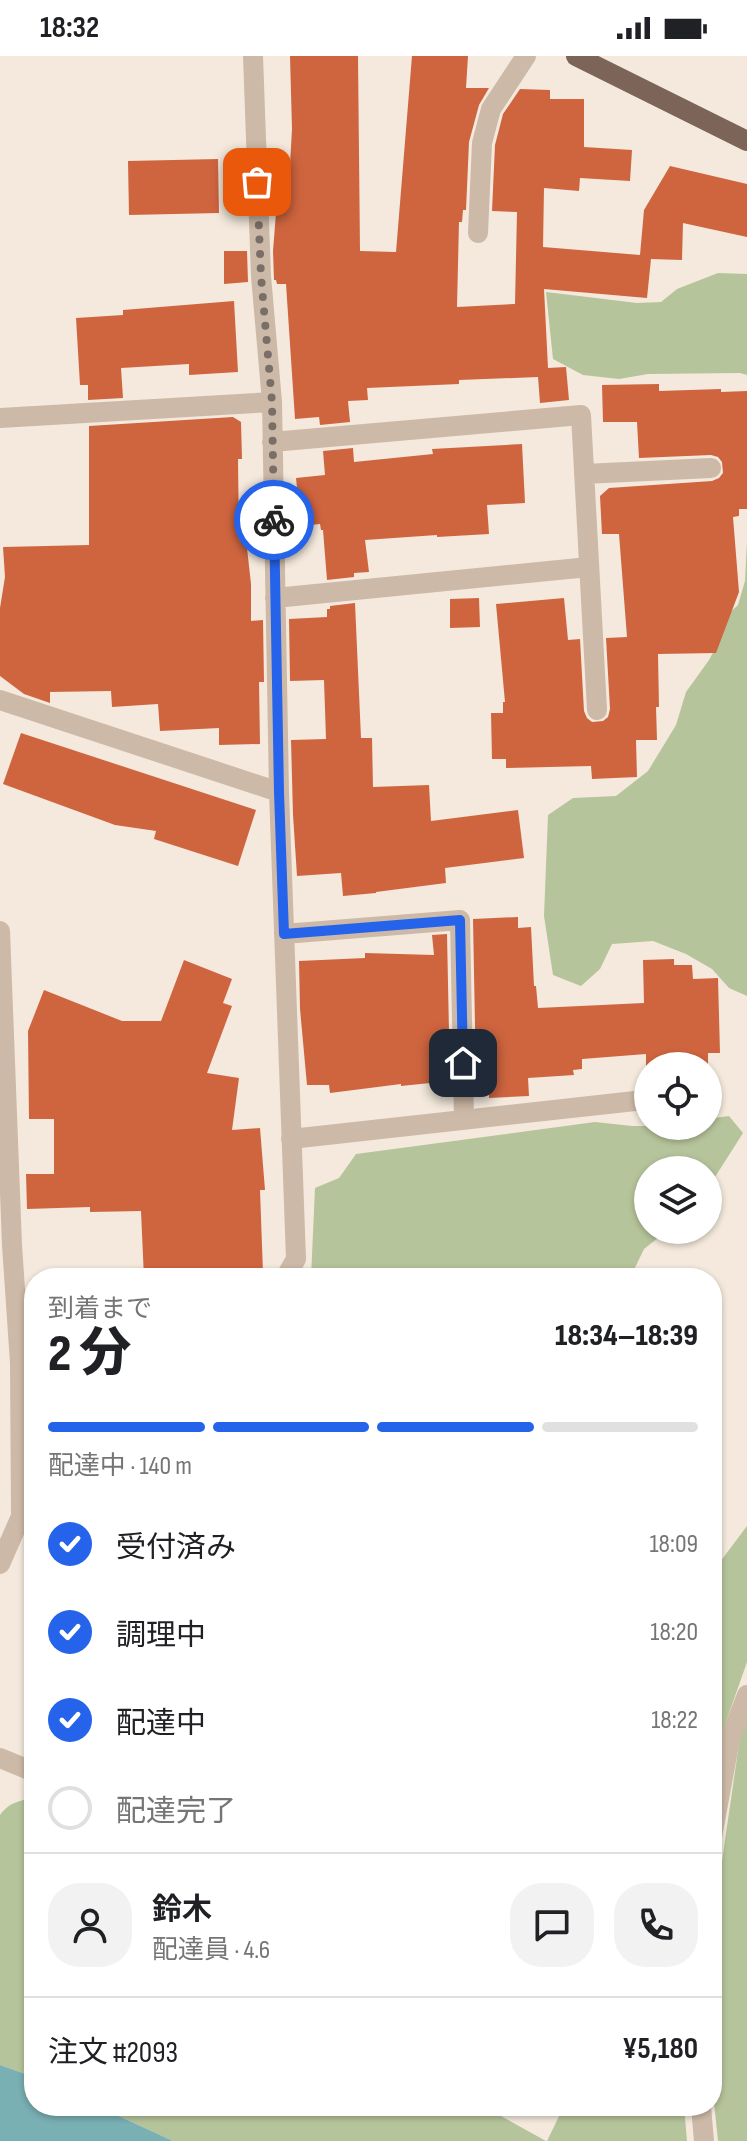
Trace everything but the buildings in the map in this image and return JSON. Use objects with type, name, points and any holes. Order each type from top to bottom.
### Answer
[{"type":"main road","points":[[576,56],[747,141]]},
{"type":"street","points":[[253,56],[261,276],[272,402],[279,792],[296,1259],[291,1268]]},
{"type":"street","points":[[478,233],[482,143],[491,109],[526,56]]},
{"type":"street","points":[[0,418],[272,402]]},
{"type":"street","points":[[272,442],[581,415],[597,710]]},
{"type":"street","points":[[584,474],[711,468]]},
{"type":"street","points":[[275,598],[589,567]]},
{"type":"street","points":[[0,700],[279,792]]},
{"type":"street","points":[[284,934],[460,920],[464,1120]]},
{"type":"street","points":[[0,931],[12,1245],[24,1449]]},
{"type":"street","points":[[291,1139],[634,1101]]},
{"type":"street","points":[[2,1553],[24,1519]]},
{"type":"street","points":[[722,1783],[730,1739],[747,1695]]},
{"type":"street","points":[[0,1758],[24,1768]]},
{"type":"street","points":[[702,2116],[704,2141]]},
{"type":"green space","points":[[718,273],[747,274],[747,375],[648,374],[619,379],[583,375],[553,359],[546,292],[637,303],[661,302],[677,289]]},
{"type":"green space","points":[[747,541],[747,996],[729,988],[712,969],[686,954],[653,941],[612,944],[600,969],[581,986],[553,975],[544,916],[548,815],[573,798],[616,796],[648,771],[676,725],[686,692],[717,645],[719,623],[738,605],[745,581]]},
{"type":"green space","points":[[729,1116],[743,1133],[722,1166],[722,1156],[634,1156],[634,1244],[650,1244],[644,1249],[635,1268],[311,1268],[315,1188],[339,1178],[356,1154],[595,1122],[632,1126],[634,1140],[722,1140],[722,1117]]},
{"type":"green space","points":[[747,1526],[747,1662],[722,1733],[722,1559]]},
{"type":"green space","points":[[747,1719],[747,2141],[718,2141],[715,2116],[722,2116],[722,1861],[740,1737]]},
{"type":"green space","points":[[24,1800],[24,2073],[0,2065],[0,1815],[13,1804]]},
{"type":"green space","points":[[119,2116],[501,2116],[546,2141],[173,2141]]},
{"type":"green space","points":[[559,2116],[685,2116],[687,2141],[547,2141]]},
{"type":"water","points":[[0,2065],[24,2073],[24,2116],[119,2116],[173,2141],[0,2141]]},
{"type":"way so far","points":[[257,182],[261,276],[272,402],[274,520]]},
{"type":"route","points":[[274,520],[284,934],[460,920],[463,1063]]}]
